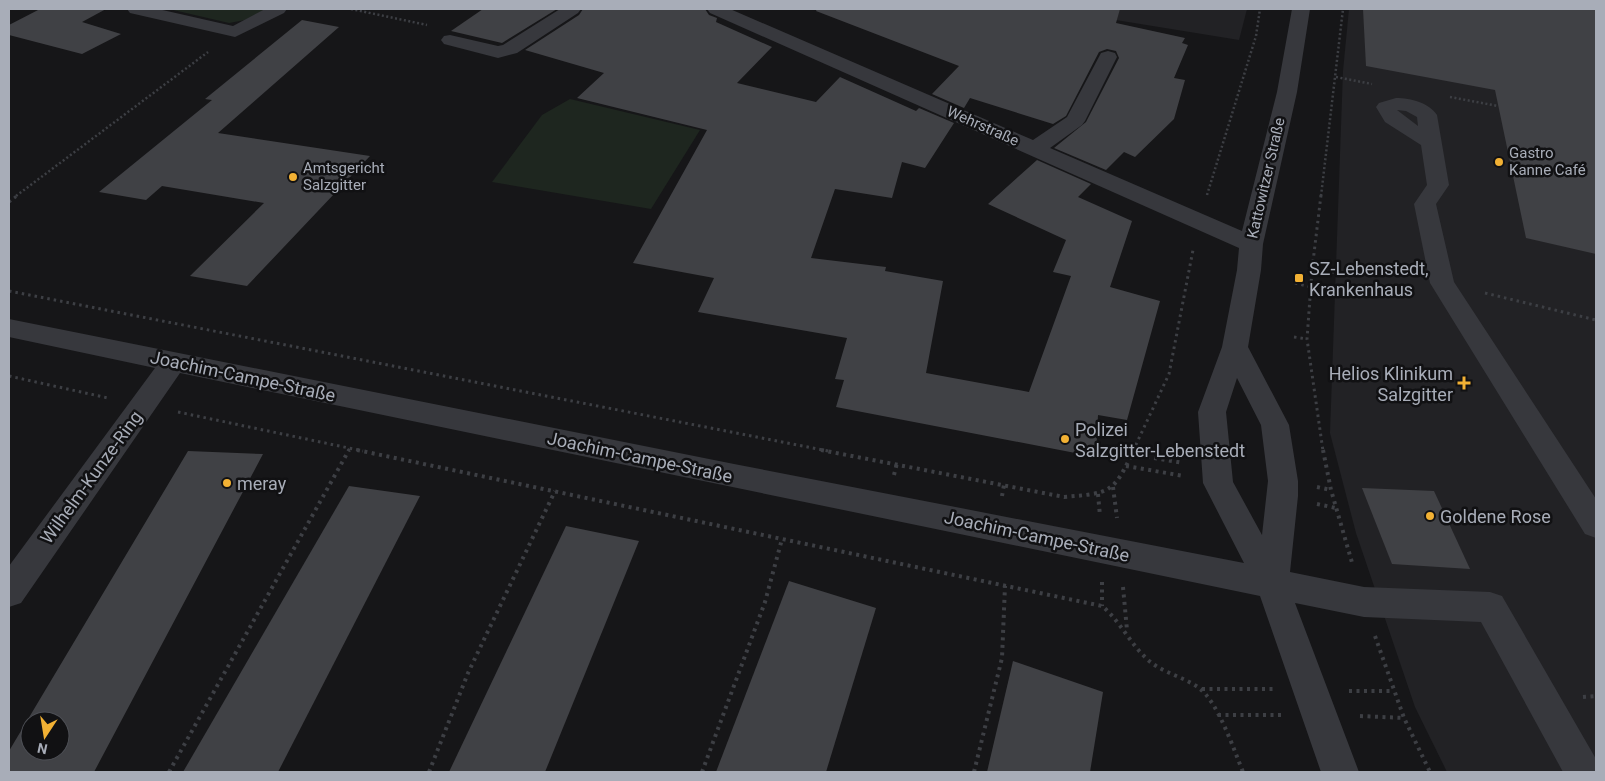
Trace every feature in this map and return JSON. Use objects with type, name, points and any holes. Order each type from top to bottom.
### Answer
[{"type":"street","points":[[136,9],[236,32],[278,9]]},
{"type":"street","points":[[450,40],[498,52],[510,49],[572,9]]},
{"type":"street","name":"Wehrstraße","points":[[716,9],[1251,244]]},
{"type":"street","name":"Kattowitzer Straße","points":[[1301,9],[1287,92],[1251,244],[1249,270],[1235,347],[1212,412],[1218,483],[1272,584],[1340,772]]},
{"type":"street","points":[[1035,149],[1075,121],[1108,57]]},
{"type":"street","points":[[1432,143],[1438,185],[1426,204],[1442,282],[1596,525]]},
{"type":"street","name":"Joachim-Campe-Straße","points":[[9,328],[1364,602],[1490,607],[1584,772]]},
{"type":"street","name":"Kattowitzer Straße","points":[[1235,347],[1274,425],[1283,480],[1283,496],[1272,584]]},
{"type":"street","name":"Wilhelm-Kunze-Ring","points":[[9,592],[174,362]]},
{"type":"path","points":[[351,9],[427,25]]},
{"type":"path","points":[[9,291],[1064,497],[1098,494],[1114,487],[1153,411],[1169,374],[1198,221],[1242,84],[1256,36],[1260,9]]},
{"type":"path","points":[[1343,9],[1311,287],[1307,339],[1318,425],[1332,490],[1364,602],[1393,691],[1430,772]]},
{"type":"path","points":[[9,202],[236,32]]},
{"type":"path","points":[[1295,284],[1311,287]]},
{"type":"path","points":[[1294,337],[1307,339]]},
{"type":"path","points":[[9,376],[1102,606],[1112,614],[1138,650],[1148,660],[1166,673],[1201,689],[1218,715],[1242,772]]},
{"type":"path","points":[[169,772],[350,448]]},
{"type":"path","points":[[894,477],[897,463]]},
{"type":"path","points":[[1002,498],[1004,485]]},
{"type":"path","points":[[429,772],[468,673],[555,492]]},
{"type":"path","points":[[702,772],[765,602],[782,539]]},
{"type":"path","points":[[974,772],[1002,658],[1005,586]]},
{"type":"shaded area","points":[[169,9],[266,9],[245,20],[229,23]]},
{"type":"shaded area","points":[[1048,9],[1247,9],[1239,40]]},
{"type":"shaded area","name":"Helios Klinikum Salzgitter","points":[[1349,9],[1596,9],[1596,772],[1447,772],[1415,707],[1356,533],[1330,433],[1343,71]]},
{"type":"shaded area","points":[[570,99],[700,130],[651,209],[492,182],[542,115]]},
{"type":"building","points":[[40,9],[106,9],[82,22],[121,34],[82,54],[9,35],[9,25]]},
{"type":"building","points":[[483,9],[557,9],[502,43],[451,31]]},
{"type":"building","points":[[583,9],[705,9],[709,15],[717,18],[716,22],[772,47],[737,83],[816,102],[840,77],[916,111],[919,108],[954,123],[925,168],[902,162],[892,198],[835,189],[811,258],[886,267],[885,271],[943,281],[926,373],[1029,392],[1071,276],[1053,272],[1066,240],[988,204],[1037,160],[1091,184],[1078,197],[1132,221],[1110,287],[1160,301],[1127,420],[1098,415],[1096,457],[836,407],[844,380],[835,379],[847,338],[698,312],[714,278],[633,263],[707,130],[577,98],[604,73],[525,50],[579,15]]},
{"type":"building","points":[[817,9],[1120,9],[1116,23],[1185,38],[1182,43],[1188,45],[1174,78],[1185,80],[1174,119],[1135,157],[1124,152],[1106,170],[1054,148],[1086,122],[1119,58],[1116,51],[1107,49],[1099,52],[1066,116],[1053,124],[970,98],[964,108],[932,94],[959,66],[816,11]]},
{"type":"building","points":[[1363,9],[1596,9],[1596,254],[1526,238],[1495,90],[1366,66]]},
{"type":"building","points":[[302,20],[339,27],[218,133],[370,156],[247,286],[190,276],[264,203],[162,186],[146,200],[99,192],[212,100],[205,99]]},
{"type":"building","points":[[188,451],[263,454],[94,772],[9,772],[9,751],[20,733],[20,761],[70,761],[70,711],[33,711]]},
{"type":"building","points":[[349,486],[420,496],[278,772],[183,772]]},
{"type":"building","points":[[1362,488],[1434,491],[1470,569],[1392,564]]},
{"type":"building","points":[[566,526],[639,541],[545,772],[449,772]]},
{"type":"building","points":[[789,581],[876,608],[826,772],[716,772]]},
{"type":"building","points":[[1013,661],[1103,692],[1090,772],[987,772]]},
{"type":"place","name":"Gastro Kanne Café","points":[[1499,162]]},
{"type":"place","name":"Amtsgericht Salzgitter","points":[[293,177]]},
{"type":"place","name":"SZ-Lebenstedt, Krankenhaus","points":[[1299,278]]},
{"type":"place","name":"Helios Klinikum Salzgitter","points":[[1464,383]]},
{"type":"place","name":"Polizei Salzgitter-Lebenstedt","points":[[1065,439]]},
{"type":"place","name":"meray","points":[[227,483]]},
{"type":"place","name":"Goldene Rose","points":[[1430,516]]}]
